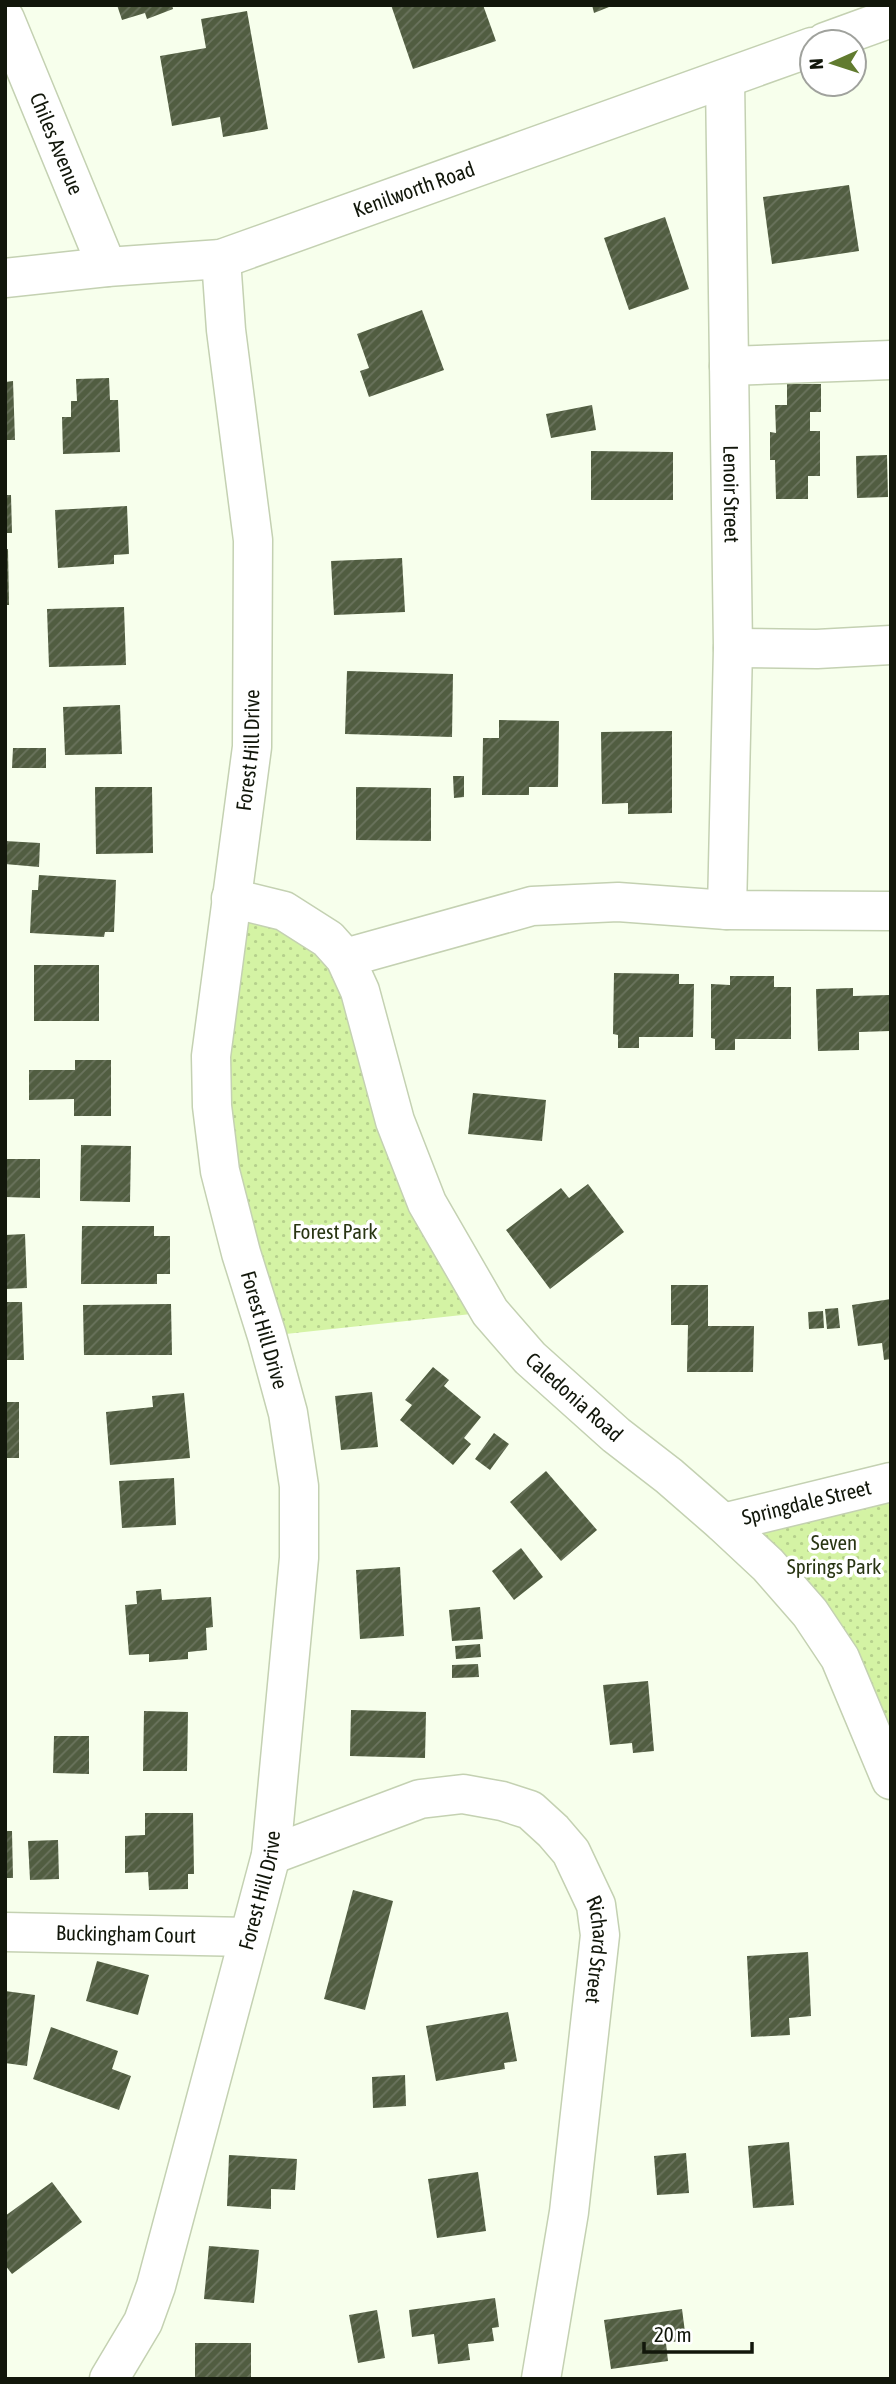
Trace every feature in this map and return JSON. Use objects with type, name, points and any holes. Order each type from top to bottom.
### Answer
[{"type":"street","points":[[864,28],[891,18]]},
{"type":"street","name":"Chiles Avenue","points":[[5,19],[107,267]]},
{"type":"street","name":"Kenilworth Road","points":[[5,278],[221,259],[798,52]]},
{"type":"street","name":"Lenoir Street","points":[[725,79],[733,648],[727,910]]},
{"type":"street","name":"Forest Hill Drive","points":[[109,2379],[143,2322],[156,2286],[271,1855],[299,1558],[299,1486],[288,1413],[241,1254],[220,1171],[212,1106],[211,1056],[252,747],[253,540],[226,330],[221,259]]},
{"type":"street","points":[[729,366],[891,360]]},
{"type":"street","points":[[733,648],[817,649],[891,645]]},
{"type":"street","name":"Caledonia Road","points":[[231,898],[284,911],[328,939],[345,958],[360,991],[396,1121],[423,1193],[490,1311],[530,1359],[615,1435],[669,1476],[723,1523],[768,1565],[810,1613],[840,1658],[891,1780]]},
{"type":"street","points":[[345,958],[532,906],[618,902],[727,910],[891,911]]},
{"type":"street","name":"Springdale Street","points":[[723,1523],[891,1482]]},
{"type":"street","name":"Richard Street","points":[[271,1855],[420,1800],[463,1794],[502,1801],[530,1810],[571,1852],[596,1905],[600,1935],[569,2212],[541,2379]]},
{"type":"street","name":"Buckingham Court","points":[[5,1932],[248,1937]]},
{"type":"green space","name":"Forest Park","points":[[231,898],[311,926],[490,1312],[267,1336],[220,1171]]},
{"type":"green space","name":"Seven Springs Park","points":[[891,1482],[891,1780],[840,1658],[723,1523]]},
{"type":"building","points":[[117,5],[172,5],[173,9],[147,19],[145,13],[122,20]]},
{"type":"building","points":[[391,5],[483,5],[496,41],[413,69]]},
{"type":"building","points":[[592,5],[614,5],[594,13]]},
{"type":"building","points":[[247,11],[268,129],[223,137],[220,117],[172,126],[160,56],[206,48],[201,19]]},
{"type":"building","points":[[849,185],[859,251],[772,264],[763,197]]},
{"type":"building","points":[[665,217],[689,289],[629,310],[604,238]]},
{"type":"building","points":[[422,310],[444,370],[369,397],[360,371],[369,368],[357,334]]},
{"type":"building","points":[[109,378],[110,400],[118,400],[120,452],[63,454],[62,417],[71,417],[71,401],[77,401],[76,379]]},
{"type":"building","points":[[13,381],[15,440],[5,440],[5,382]]},
{"type":"building","points":[[787,384],[821,384],[821,412],[810,412],[810,431],[820,431],[820,476],[808,476],[808,499],[776,499],[775,460],[770,460],[770,432],[776,433],[775,405],[787,405]]},
{"type":"building","points":[[592,405],[596,430],[551,438],[546,414]]},
{"type":"building","points":[[591,451],[673,452],[673,500],[591,500]]},
{"type":"building","points":[[887,455],[888,497],[857,498],[856,456]]},
{"type":"building","points":[[5,495],[11,495],[12,533],[5,533]]},
{"type":"building","points":[[127,506],[129,554],[114,555],[114,564],[58,568],[55,510]]},
{"type":"building","points":[[5,549],[8,549],[9,605],[5,605]]},
{"type":"building","points":[[402,558],[405,612],[334,615],[331,561]]},
{"type":"building","points":[[124,607],[126,665],[49,667],[47,609]]},
{"type":"building","points":[[347,671],[453,674],[452,737],[345,734]]},
{"type":"building","points":[[120,705],[122,754],[65,755],[63,707]]},
{"type":"building","points":[[499,720],[559,721],[558,787],[529,787],[529,795],[482,795],[483,738],[499,738]]},
{"type":"building","points":[[672,731],[672,813],[628,814],[628,803],[602,804],[601,732]]},
{"type":"building","points":[[13,748],[46,748],[46,768],[12,768]]},
{"type":"building","points":[[453,776],[464,776],[464,797],[454,798]]},
{"type":"building","points":[[95,787],[152,787],[153,853],[96,854]]},
{"type":"building","points":[[356,787],[431,788],[431,841],[356,840]]},
{"type":"building","points":[[5,841],[40,843],[39,867],[5,864]]},
{"type":"building","points":[[39,875],[116,880],[114,932],[105,932],[104,937],[30,933],[32,890],[38,890]]},
{"type":"building","points":[[34,965],[99,965],[99,1021],[34,1021]]},
{"type":"building","points":[[614,973],[679,974],[679,984],[694,984],[693,1037],[639,1037],[639,1048],[618,1048],[618,1035],[613,1034]]},
{"type":"building","points":[[730,976],[774,976],[774,987],[791,987],[791,1039],[735,1039],[735,1050],[715,1050],[715,1039],[711,1038],[711,984],[730,985]]},
{"type":"building","points":[[853,988],[853,996],[889,995],[890,1031],[859,1032],[859,1050],[818,1051],[816,989]]},
{"type":"building","points":[[75,1060],[111,1060],[111,1116],[74,1116],[74,1099],[29,1100],[29,1070],[75,1070]]},
{"type":"building","points":[[473,1093],[546,1100],[542,1141],[468,1134]]},
{"type":"building","points":[[81,1145],[131,1146],[130,1202],[80,1201]]},
{"type":"building","points":[[5,1159],[40,1159],[40,1198],[5,1197]]},
{"type":"building","points":[[588,1184],[624,1232],[550,1289],[506,1230],[561,1188],[569,1198]]},
{"type":"building","points":[[82,1226],[154,1226],[154,1236],[170,1236],[170,1274],[157,1274],[157,1284],[81,1284]]},
{"type":"building","points":[[25,1234],[27,1288],[5,1289],[5,1235]]},
{"type":"building","points":[[671,1285],[708,1285],[708,1326],[754,1326],[753,1372],[687,1372],[688,1325],[671,1325]]},
{"type":"building","points":[[891,1299],[891,1359],[884,1360],[882,1343],[858,1346],[852,1305]]},
{"type":"building","points":[[5,1302],[22,1302],[24,1360],[5,1360]]},
{"type":"building","points":[[171,1304],[172,1355],[84,1355],[83,1305]]},
{"type":"building","points":[[838,1308],[840,1328],[827,1329],[825,1309]]},
{"type":"building","points":[[823,1311],[824,1328],[809,1329],[808,1312]]},
{"type":"building","points":[[433,1367],[449,1380],[444,1386],[481,1417],[464,1438],[471,1444],[453,1465],[400,1420],[412,1405],[405,1400]]},
{"type":"building","points":[[372,1392],[378,1447],[341,1450],[335,1396]]},
{"type":"building","points":[[184,1393],[190,1458],[110,1465],[106,1412],[153,1407],[152,1396]]},
{"type":"building","points":[[5,1402],[19,1402],[19,1458],[5,1458]]},
{"type":"building","points":[[494,1433],[509,1444],[490,1470],[475,1459]]},
{"type":"building","points":[[546,1471],[597,1530],[561,1561],[510,1502]]},
{"type":"building","points":[[174,1478],[176,1525],[122,1528],[119,1481]]},
{"type":"building","points":[[521,1548],[543,1577],[514,1600],[492,1571]]},
{"type":"building","points":[[400,1567],[404,1636],[360,1639],[356,1570]]},
{"type":"building","points":[[161,1589],[162,1600],[211,1597],[213,1627],[206,1628],[207,1650],[188,1652],[188,1659],[149,1662],[149,1654],[129,1655],[125,1605],[137,1604],[136,1591]]},
{"type":"building","points":[[480,1607],[483,1639],[452,1641],[449,1610]]},
{"type":"building","points":[[480,1644],[481,1657],[456,1659],[455,1646]]},
{"type":"building","points":[[478,1664],[479,1677],[452,1678],[452,1665]]},
{"type":"building","points":[[648,1681],[654,1751],[633,1753],[632,1743],[610,1745],[603,1685]]},
{"type":"building","points":[[351,1710],[426,1712],[425,1758],[350,1756]]},
{"type":"building","points":[[144,1711],[188,1712],[187,1771],[143,1771]]},
{"type":"building","points":[[54,1736],[89,1736],[89,1774],[53,1773]]},
{"type":"building","points":[[145,1813],[193,1813],[194,1874],[188,1874],[188,1889],[149,1890],[148,1872],[125,1873],[125,1836],[145,1835]]},
{"type":"building","points":[[5,1831],[12,1831],[13,1878],[5,1878]]},
{"type":"building","points":[[58,1840],[59,1879],[30,1880],[28,1841]]},
{"type":"building","points":[[353,1890],[393,1901],[365,2010],[324,1999]]},
{"type":"building","points":[[808,1952],[811,2016],[789,2018],[790,2035],[751,2037],[747,1956]]},
{"type":"building","points":[[97,1961],[149,1975],[138,2015],[86,2001]]},
{"type":"building","points":[[5,1991],[35,1995],[27,2066],[5,2063]]},
{"type":"building","points":[[508,2012],[517,2061],[504,2063],[505,2069],[436,2081],[426,2026]]},
{"type":"building","points":[[51,2027],[118,2051],[112,2069],[131,2076],[119,2110],[33,2079]]},
{"type":"building","points":[[405,2075],[406,2106],[373,2108],[372,2077]]},
{"type":"building","points":[[789,2142],[794,2205],[753,2208],[748,2146]]},
{"type":"building","points":[[686,2153],[689,2193],[657,2195],[654,2156]]},
{"type":"building","points":[[229,2155],[297,2159],[295,2190],[271,2189],[271,2209],[227,2206]]},
{"type":"building","points":[[478,2172],[486,2231],[437,2238],[428,2179]]},
{"type":"building","points":[[52,2182],[82,2222],[12,2274],[5,2265],[5,2216]]},
{"type":"building","points":[[209,2246],[259,2250],[254,2303],[204,2299]]},
{"type":"building","points":[[495,2298],[499,2327],[492,2328],[494,2341],[468,2344],[470,2360],[438,2364],[434,2334],[412,2337],[409,2310]]},
{"type":"building","points":[[682,2309],[686,2340],[666,2343],[668,2361],[611,2369],[604,2320]]},
{"type":"building","points":[[377,2310],[385,2358],[358,2363],[349,2315]]},
{"type":"building","points":[[195,2343],[251,2343],[251,2379],[195,2379]]}]
